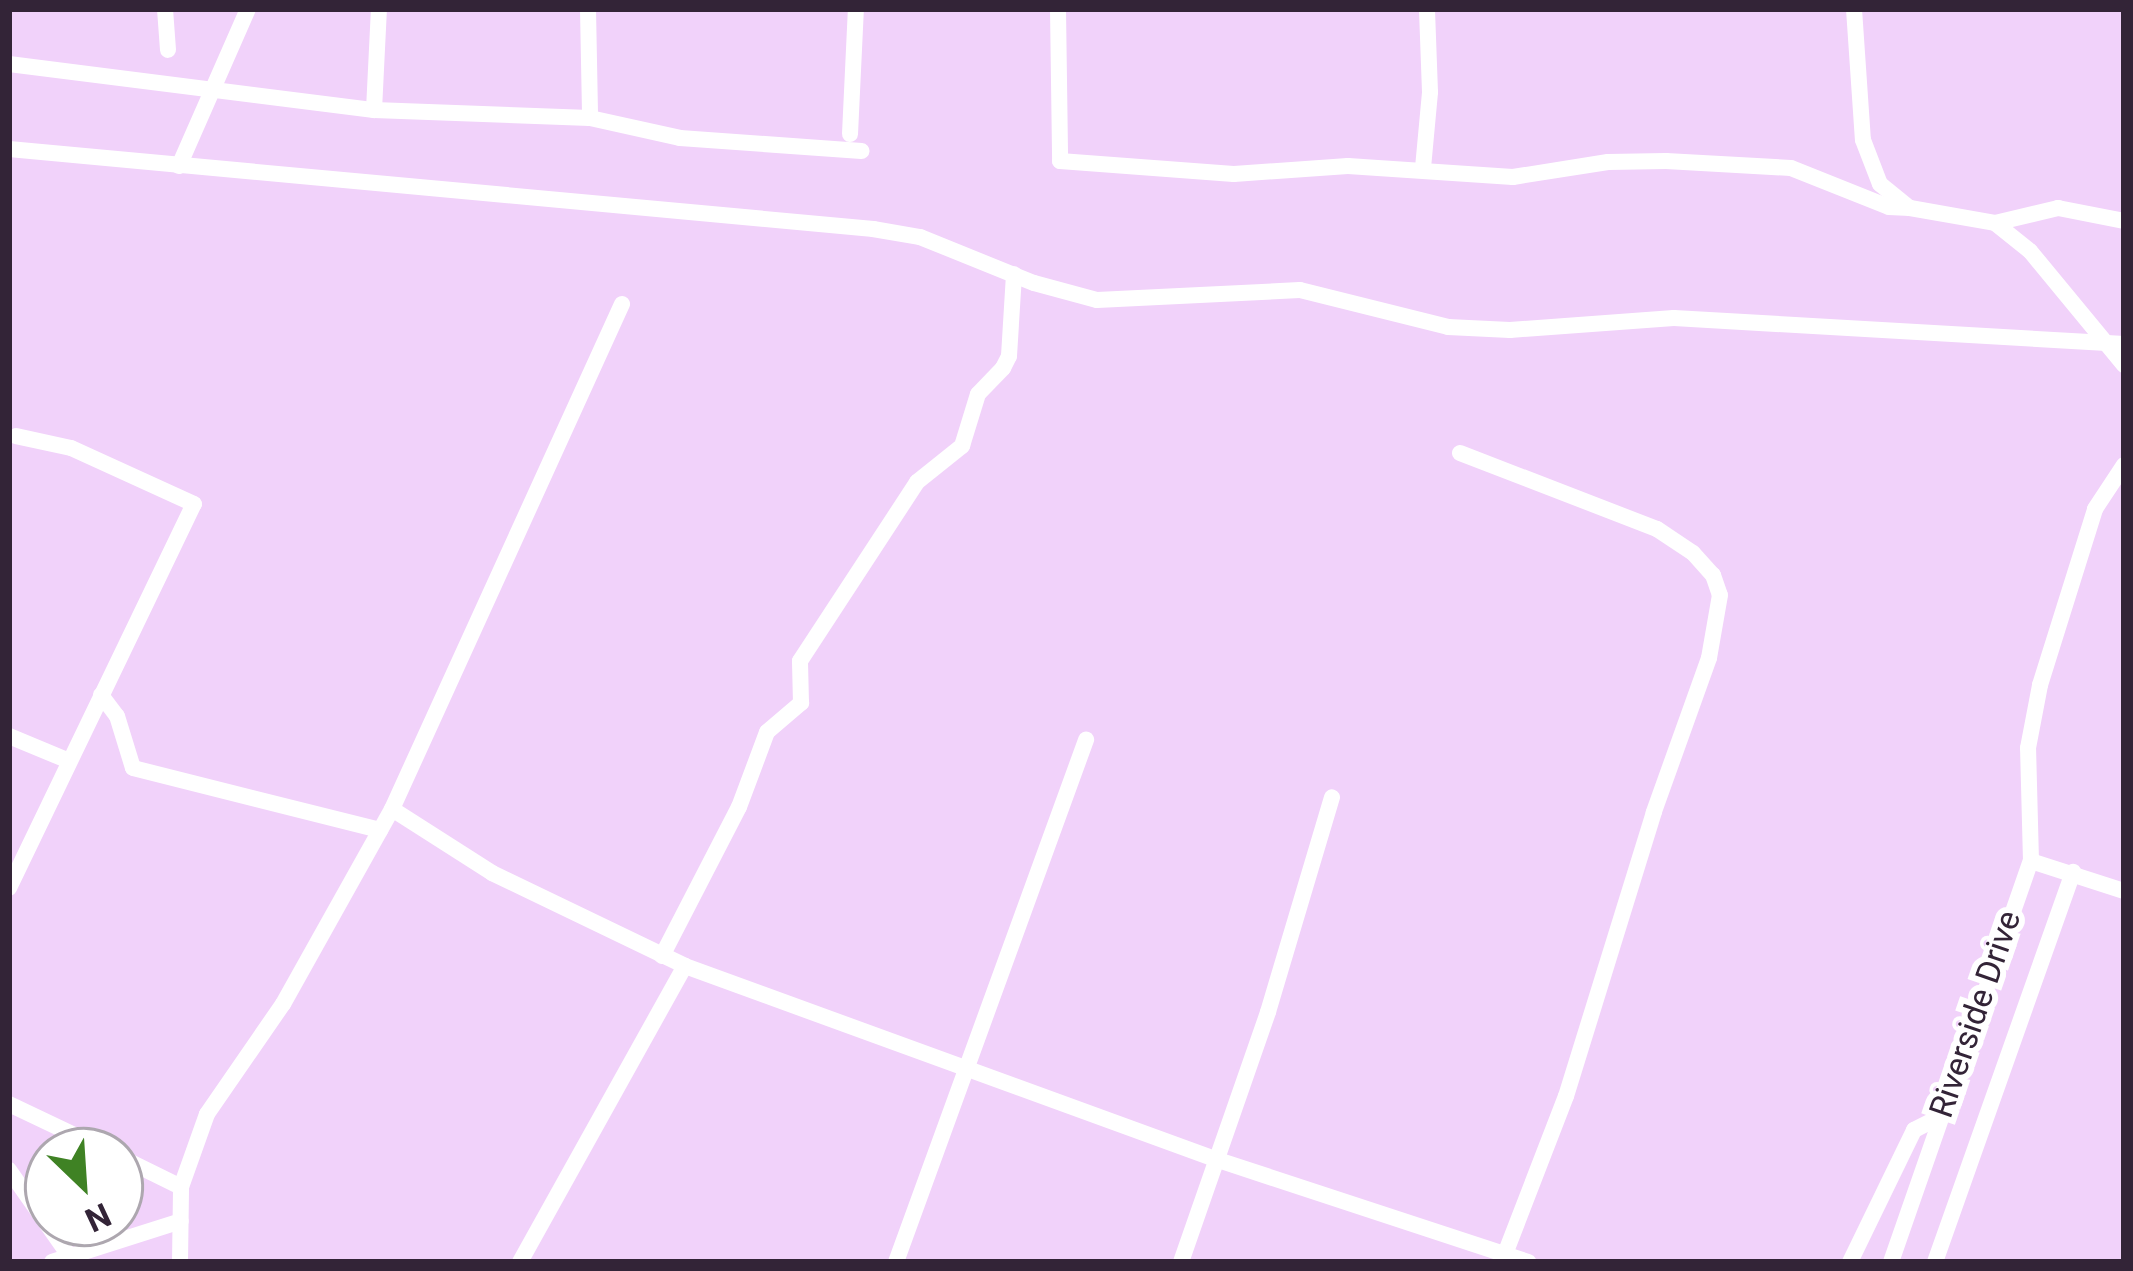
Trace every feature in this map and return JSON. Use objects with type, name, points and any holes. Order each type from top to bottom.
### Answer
[{"type":"street","points":[[165,9],[168,50]]},
{"type":"street","points":[[179,166],[248,9]]},
{"type":"street","points":[[374,110],[379,9]]},
{"type":"street","points":[[589,9],[590,118]]},
{"type":"street","points":[[850,134],[856,9]]},
{"type":"street","points":[[1058,9],[1060,161],[1234,174],[1348,166],[1513,177],[1608,162],[1792,168],[1889,207],[1995,223],[2058,208],[2124,221]]},
{"type":"street","points":[[1423,168],[1430,92],[1427,9]]},
{"type":"street","points":[[1854,9],[1857,92],[1871,168],[1880,184],[1910,208]]},
{"type":"street","points":[[9,64],[155,84],[171,80],[211,92],[374,110],[590,118],[680,138],[862,151]]},
{"type":"street","points":[[9,149],[873,229],[920,237],[1097,300],[1173,292],[1317,290],[1448,327],[1510,330],[1674,318],[2115,343]]},
{"type":"street","points":[[1995,223],[2030,250],[2115,343],[2124,364]]},
{"type":"street","points":[[662,956],[739,807],[767,733],[802,703],[800,661],[917,482],[962,446],[979,394],[1003,368],[1009,356],[1014,274]]},
{"type":"street","points":[[179,1262],[182,1187],[207,1114],[283,1004],[392,809],[622,304]]},
{"type":"street","points":[[9,888],[194,504],[71,448],[16,436]]},
{"type":"street","points":[[1460,453],[1657,529],[1693,553],[1713,575],[1720,595],[1709,658],[1654,812],[1565,1096],[1505,1254]]},
{"type":"street","points":[[2124,465],[2096,509],[2040,685],[2028,748],[2031,861],[2124,891]]},
{"type":"street","points":[[100,695],[117,716],[133,768],[380,830]]},
{"type":"street","points":[[9,736],[69,761]]},
{"type":"street","points":[[896,1262],[1086,740]]},
{"type":"street","points":[[1181,1262],[1268,1012],[1332,797]]},
{"type":"street","points":[[392,809],[492,873],[685,966],[1215,1159],[1528,1262]]},
{"type":"street","name":"Riverside Drive","points":[[1891,1262],[2031,861]]},
{"type":"street","points":[[1935,1262],[2073,872]]},
{"type":"street","points":[[520,1262],[685,966]]},
{"type":"street","points":[[9,1104],[57,1127]]},
{"type":"street","points":[[1850,1262],[1914,1130],[1940,1118]]},
{"type":"street","points":[[144,1169],[182,1187]]},
{"type":"street","points":[[9,1170],[72,1258]]},
{"type":"street","points":[[52,1262],[181,1221]]}]
